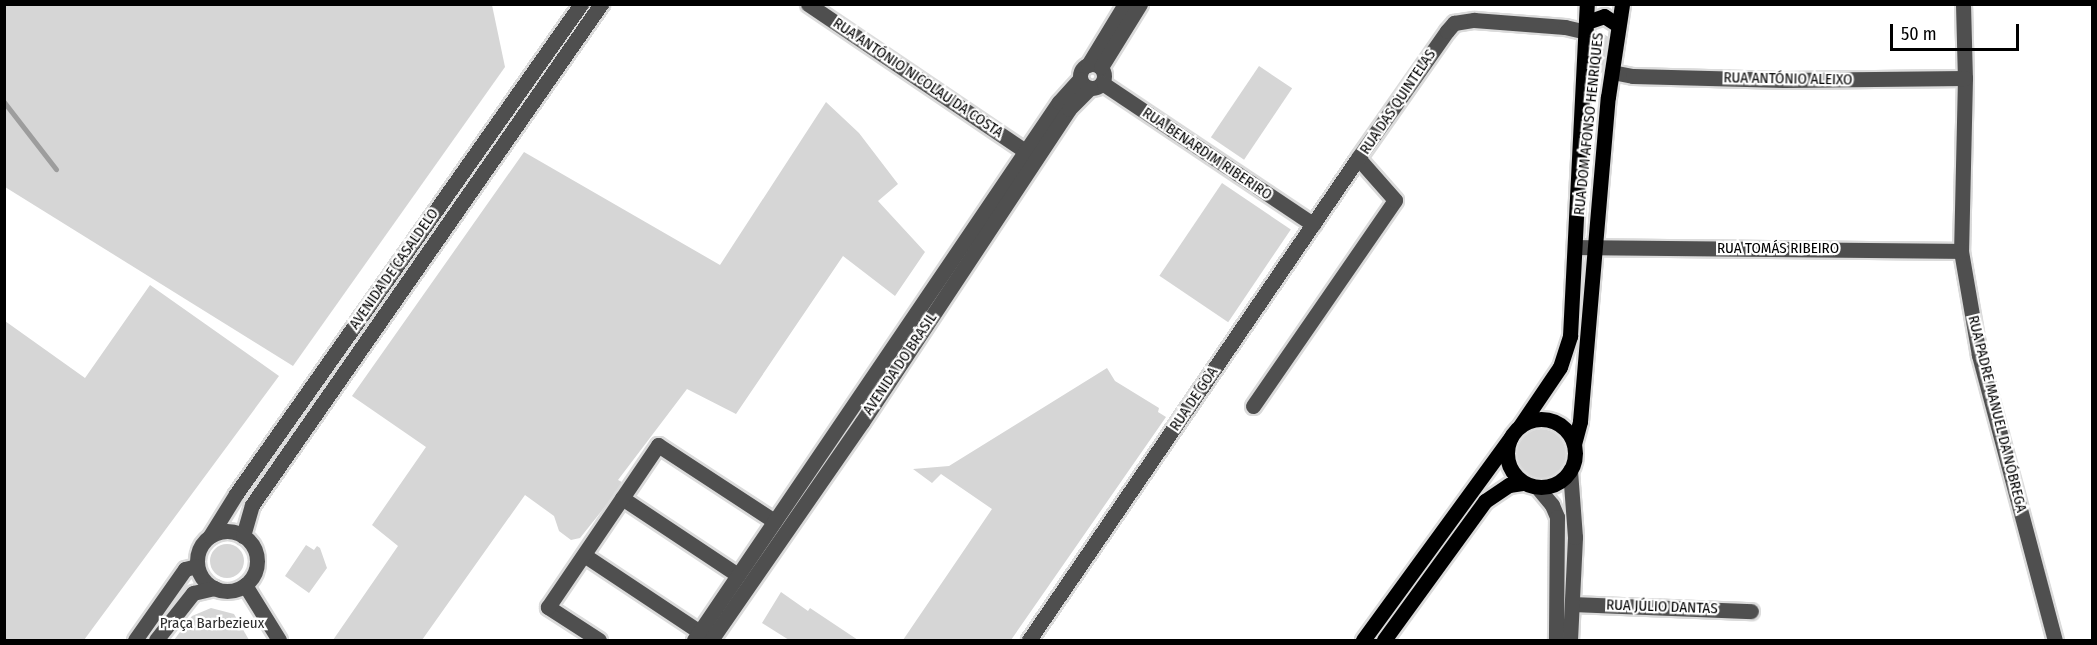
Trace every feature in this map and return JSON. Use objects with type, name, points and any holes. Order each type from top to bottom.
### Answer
[{"type":"main road","name":"RUA DOM AFONSO HENRIQUES","points":[[1363,640],[1516,431],[1565,357],[1569,336],[1575,247],[1587,4]]},
{"type":"main road","name":"RUA DOM AFONSO HENRIQUES","points":[[1570,470],[1574,462],[1574,444],[1580,421],[1608,97],[1622,4]]},
{"type":"main road","points":[[1586,27],[1604,16],[1618,25]]},
{"type":"main road","points":[[1582,92],[1592,99],[1608,97]]},
{"type":"main road","points":[[1530,485],[1510,467],[1508,446],[1516,431],[1541,419],[1552,421],[1561,426],[1574,444]]},
{"type":"main road","points":[[1384,640],[1485,501],[1509,485],[1556,483],[1570,470]]},
{"type":"street","name":"AVENIDA DE CASALDELO","points":[[197,566],[199,549],[210,536],[236,494],[581,4]]},
{"type":"street","name":"AVENIDA DE CASALDELO","points":[[243,536],[252,505],[601,4]]},
{"type":"street","name":"RUA ANTÓNIO NICOLAU DA COSTA","points":[[808,4],[1027,152]]},
{"type":"street","name":"AVENIDA DO BRASIL","points":[[702,638],[738,575],[1059,102],[1092,77],[1125,4]]},
{"type":"street","name":"AVENIDA DO BRASIL","points":[[702,638],[850,440],[1140,4]]},
{"type":"street","name":"RUA PADRE MANUEL DA NÓBREGA","points":[[1963,4],[1965,78],[1961,251],[1979,355],[2055,640]]},
{"type":"street","name":"RUA DAS QUINTELAS","points":[[1252,406],[1395,200],[1358,158],[1454,23],[1474,20],[1586,27]]},
{"type":"street","name":"RUA ANTÓNIO ALEIXO","points":[[1612,72],[1633,76],[1784,80],[1965,78]]},
{"type":"street","name":"RUA BENARDIM RIBERIRO","points":[[1092,77],[1313,224]]},
{"type":"street","name":"RUA DE GOA","points":[[1029,640],[1358,158]]},
{"type":"street","points":[[1575,247],[1594,247]]},
{"type":"street","name":"RUA TOMÁS RIBEIRO","points":[[1594,247],[1961,251]]},
{"type":"street","points":[[599,640],[548,608],[657,445],[774,521]]},
{"type":"street","name":"RUA DOM AFONSO HENRIQUES","points":[[1570,470],[1575,537],[1570,640]]},
{"type":"street","points":[[1530,485],[1552,505],[1557,517],[1556,640]]},
{"type":"street","points":[[622,498],[738,575]]},
{"type":"street","points":[[156,640],[193,593],[214,588],[230,591],[245,585],[256,569],[255,550],[243,536],[226,531],[210,536]]},
{"type":"street","points":[[584,555],[702,638]]},
{"type":"street","points":[[135,640],[185,569],[197,566],[200,575],[214,588]]},
{"type":"street","points":[[245,585],[279,640]]},
{"type":"street","name":"RUA JÚLIO DANTAS","points":[[1573,604],[1751,610]]},
{"type":"green space","points":[[4,5],[492,5],[505,67],[293,366],[5,187]]},
{"type":"green space","points":[[1602,33],[1610,38],[1605,70],[1600,74],[1594,70],[1593,40]]},
{"type":"green space","points":[[1259,66],[1292,88],[1244,160],[1211,137]]},
{"type":"green space","points":[[826,102],[859,133],[898,184],[878,201],[925,252],[895,296],[843,256],[736,414],[687,389],[618,480],[624,483],[580,538],[571,540],[559,531],[554,516],[525,495],[422,640],[333,640],[398,546],[372,525],[426,447],[352,396],[524,152],[720,265]]},
{"type":"green space","points":[[1222,183],[1291,229],[1228,322],[1159,276]]},
{"type":"green space","points":[[150,285],[279,376],[84,640],[5,640],[5,321],[85,378]]},
{"type":"green space","points":[[1107,368],[1115,381],[1159,408],[1158,412],[1166,417],[1011,640],[903,640],[992,509],[941,474],[932,483],[913,469],[949,466]]},
{"type":"green space","points":[[1541,429],[1559,436],[1566,454],[1559,472],[1541,479],[1523,472],[1516,454],[1523,436]]},
{"type":"green space","points":[[227,544],[239,549],[244,561],[239,573],[227,578],[215,573],[210,561],[215,549]]},
{"type":"green space","points":[[306,545],[314,550],[317,546],[320,548],[327,568],[309,593],[285,576]]},
{"type":"green space","points":[[781,592],[808,611],[810,608],[858,640],[789,640],[762,623]]},
{"type":"green space","name":"Praça Barbezieux","points":[[211,608],[234,614],[249,640],[174,640],[192,616]]},
{"type":"waterway","points":[[4,102],[56,169]]}]
